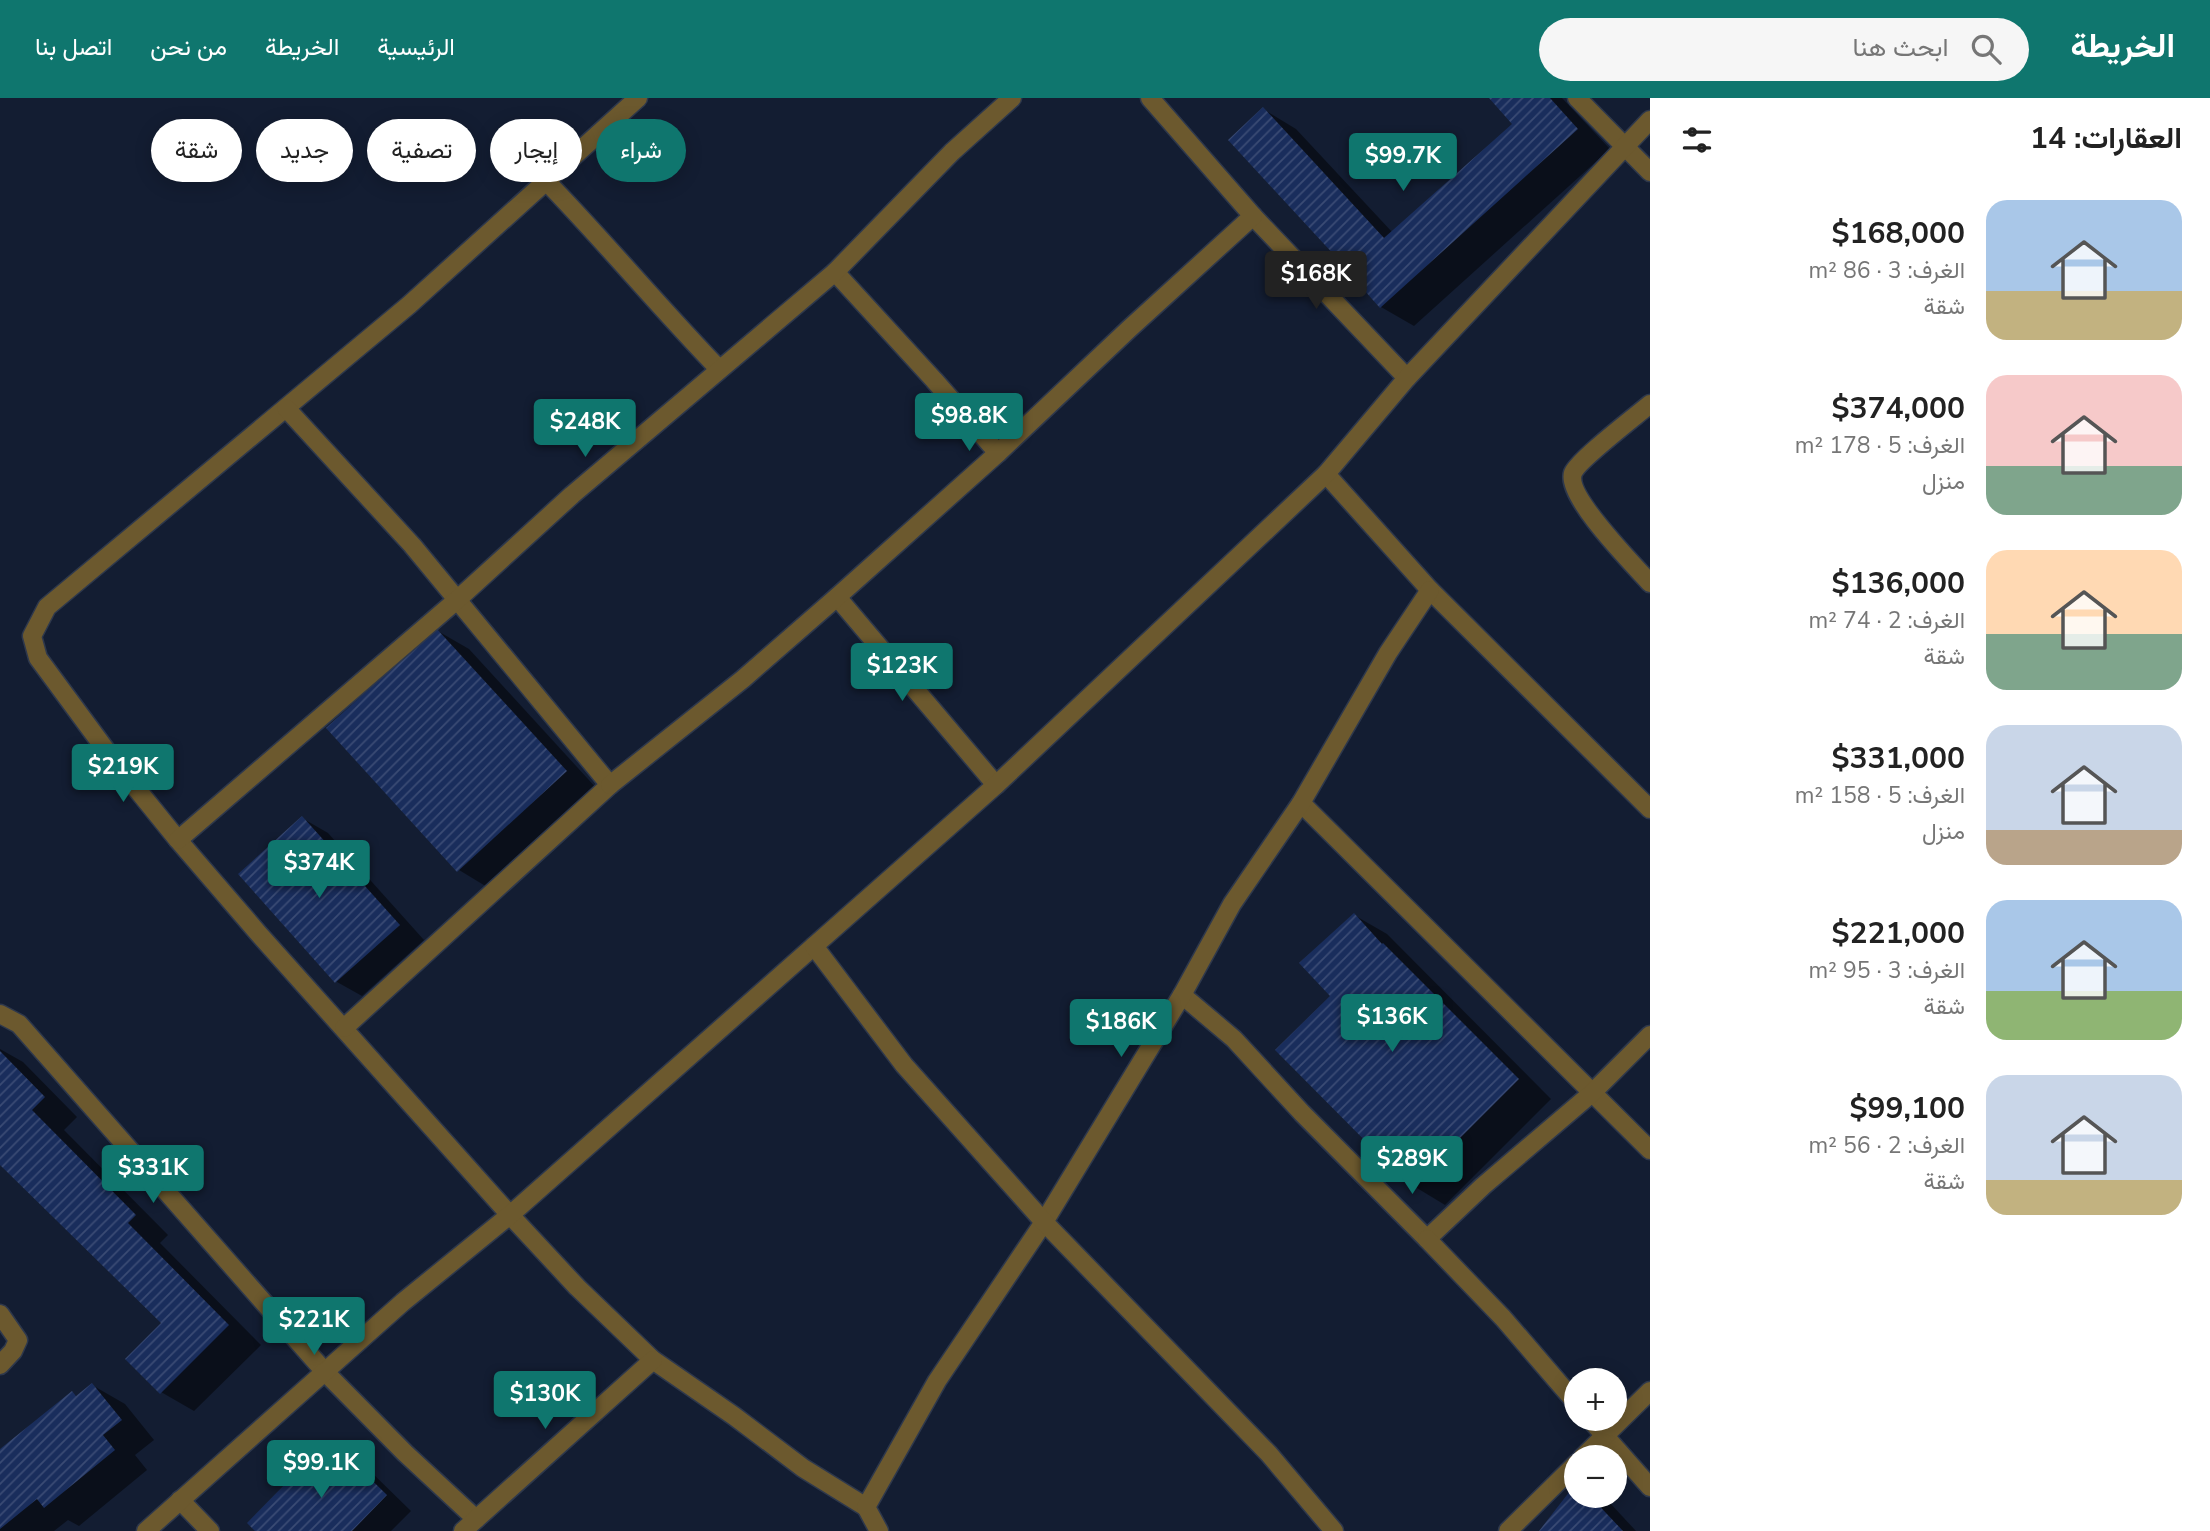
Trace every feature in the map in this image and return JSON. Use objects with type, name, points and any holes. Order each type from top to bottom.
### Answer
[{"type":"street","points":[[582,149],[638,98]]},
{"type":"street","points":[[177,840],[458,599],[572,495],[835,272],[952,152],[1012,98]]},
{"type":"street","points":[[1150,98],[1253,216],[1407,379]]},
{"type":"street","points":[[1577,98],[1650,172]]},
{"type":"street","points":[[146,1531],[403,1302],[510,1215],[996,785],[1326,474],[1407,379],[1650,120]]},
{"type":"street","points":[[546,182],[409,305],[47,607],[32,636],[38,657],[114,761],[177,840],[577,1287],[653,1360],[803,1468],[866,1507],[879,1531]]},
{"type":"street","points":[[548,182],[674,323],[719,369]]},
{"type":"street","points":[[344,1028],[610,785],[743,678],[837,597],[998,453],[1129,328],[1253,216]]},
{"type":"street","points":[[835,272],[998,453]]},
{"type":"street","points":[[1650,404],[1587,457],[1573,472],[1572,485],[1595,522],[1650,583]]},
{"type":"street","points":[[286,408],[412,545],[610,785]]},
{"type":"street","points":[[1326,474],[1430,590],[1650,809]]},
{"type":"street","points":[[866,1507],[937,1381],[1044,1222],[1182,995],[1231,904],[1301,803],[1388,653],[1430,590]]},
{"type":"street","points":[[837,597],[996,785]]},
{"type":"street","points":[[1301,803],[1650,1150]]},
{"type":"street","points":[[814,946],[904,1065],[1044,1222],[1269,1454],[1334,1531]]},
{"type":"street","points":[[1182,995],[1234,1039],[1302,1114],[1503,1318],[1564,1389]]},
{"type":"street","points":[[0,1014],[19,1024],[325,1372],[405,1453],[470,1525],[653,1360]]},
{"type":"street","points":[[1427,1239],[1483,1186],[1592,1093],[1650,1035]]},
{"type":"street","points":[[0,1314],[18,1340],[13,1351],[0,1365]]},
{"type":"street","points":[[1595,1445],[1650,1391]]},
{"type":"street","points":[[1600,1431],[1650,1487]]},
{"type":"street","points":[[1507,1531],[1564,1476]]},
{"type":"street","points":[[180,1500],[210,1531]]},
{"type":"building","points":[[1489,98],[1550,98],[1578,129],[1380,308],[1228,140],[1263,107],[1384,238],[1512,124]]},
{"type":"building","points":[[436,628],[567,771],[457,872],[326,728]]},
{"type":"building","points":[[302,816],[400,925],[335,983],[238,874]]},
{"type":"building","points":[[1354,913],[1519,1079],[1411,1187],[1275,1050],[1330,996],[1299,963]]},
{"type":"building","points":[[0,1051],[45,1097],[32,1110],[136,1215],[128,1223],[229,1325],[160,1394],[125,1359],[161,1323],[0,1165]]},
{"type":"building","points":[[92,1383],[122,1420],[103,1435],[115,1450],[44,1508],[37,1499],[0,1529],[0,1449],[72,1391],[76,1396]]},
{"type":"building","points":[[344,1453],[387,1495],[352,1531],[255,1531],[247,1523],[298,1471],[306,1478],[328,1456],[334,1463]]},
{"type":"building","points":[[1564,1499],[1564,1508],[1601,1508],[1623,1531],[1539,1531]]}]
